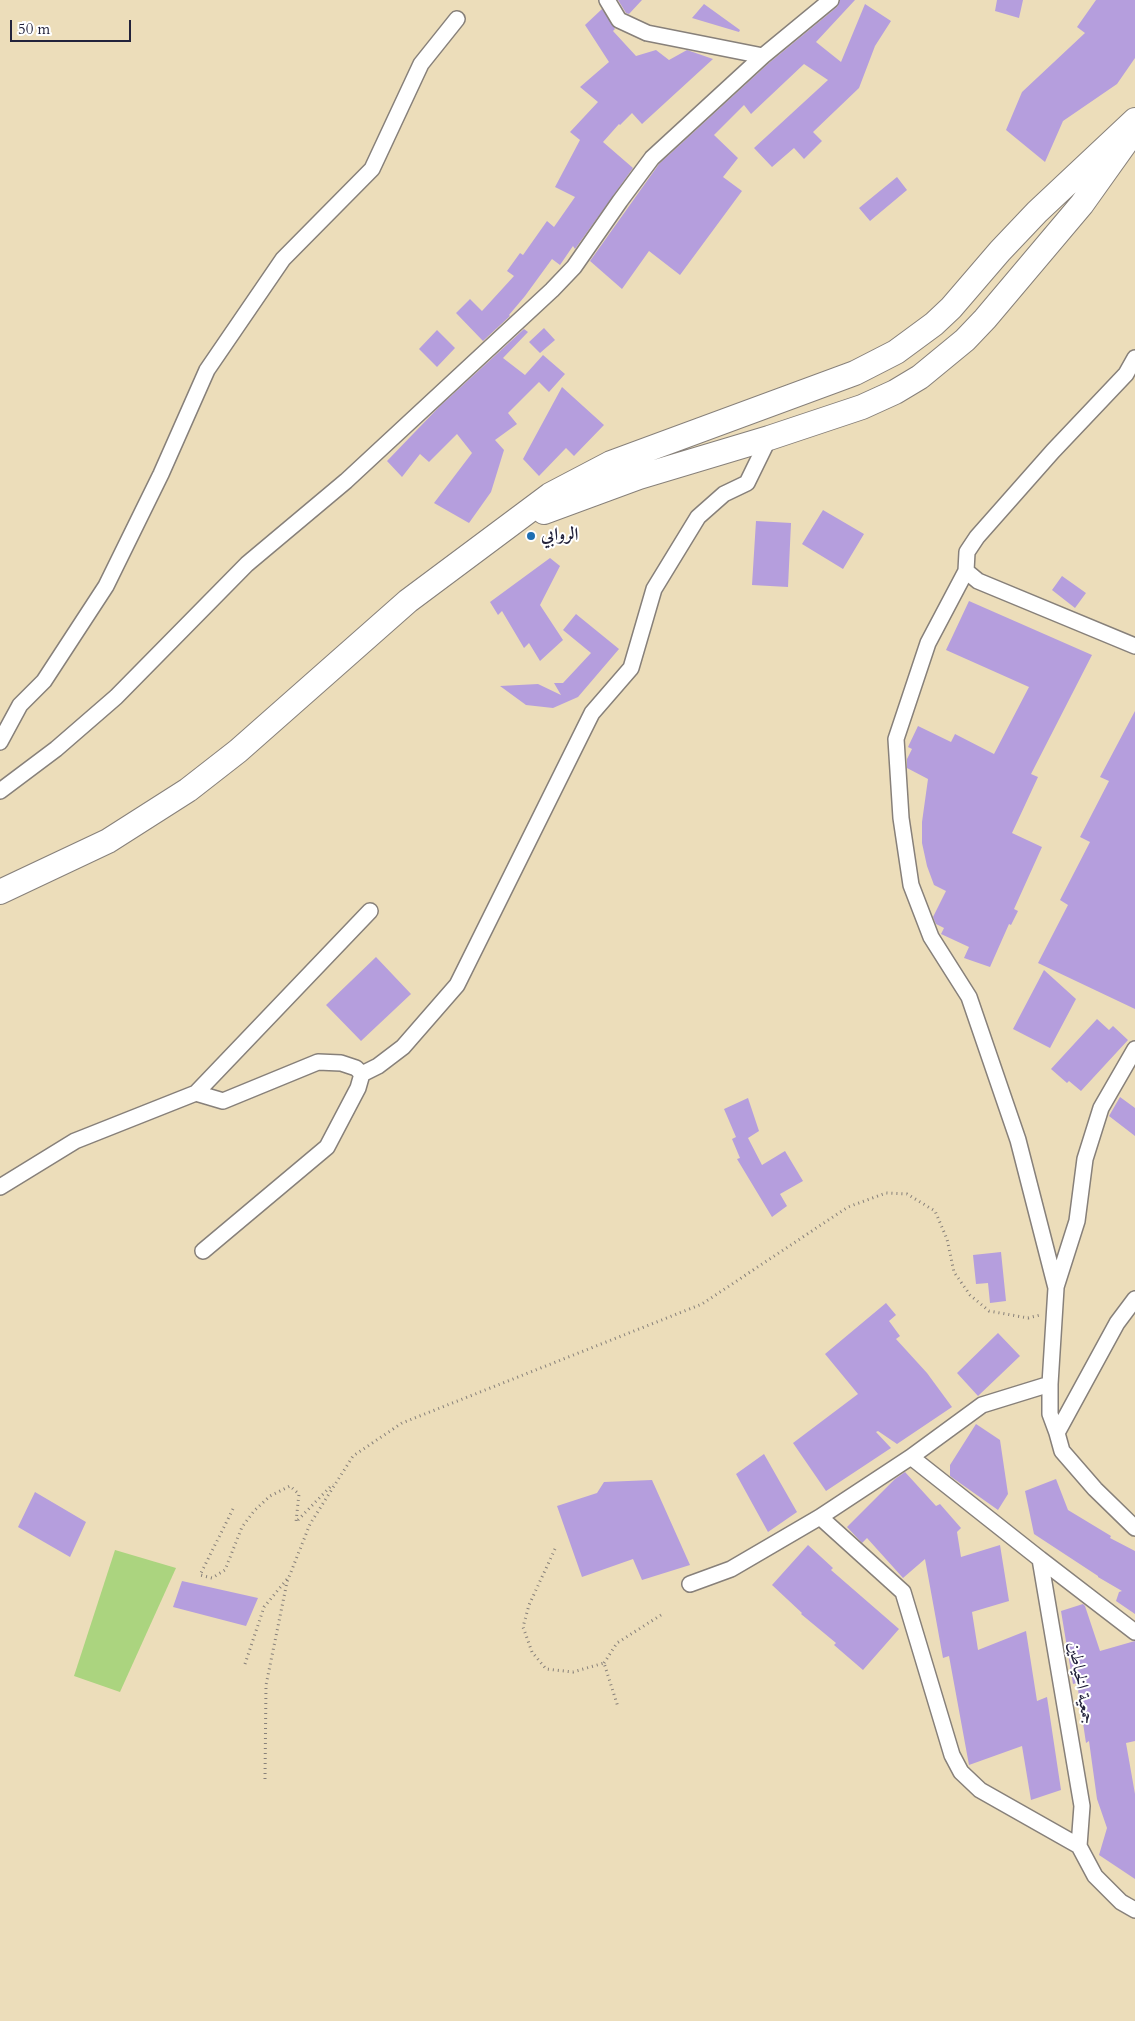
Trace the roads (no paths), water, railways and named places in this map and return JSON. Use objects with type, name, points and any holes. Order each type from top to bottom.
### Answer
[{"type":"main road","points":[[0,892],[108,841],[188,790],[238,751],[408,601],[550,495],[611,463],[855,373],[896,352],[928,329],[951,308],[1000,251],[1037,212],[1135,120]]},
{"type":"main road","points":[[502,532],[543,512],[604,488],[769,438],[862,407],[887,396],[920,377],[943,359],[985,319],[1082,204],[1135,128]]},
{"type":"street","points":[[607,0],[619,20],[647,33],[763,56]]},
{"type":"street","points":[[0,791],[56,749],[116,697],[247,564],[346,481],[552,290],[574,266],[652,158],[763,56],[831,0]]},
{"type":"street","points":[[0,742],[20,705],[44,681],[106,586],[161,474],[207,370],[283,259],[372,169],[421,64],[457,19]]},
{"type":"street","points":[[1056,1288],[1018,1140],[969,997],[930,937],[911,885],[901,818],[896,739],[928,643],[966,571],[967,552],[977,537],[1053,451],[1126,374],[1135,358]]},
{"type":"street","points":[[202,1251],[327,1147],[358,1088],[362,1074],[378,1066],[403,1047],[456,985],[592,713],[631,668],[654,589],[698,518],[724,494],[747,483],[769,438]]},
{"type":"street","points":[[966,571],[978,581],[1135,646]]},
{"type":"street","points":[[0,1187],[75,1141],[196,1093],[370,912]]},
{"type":"street","points":[[1135,1049],[1101,1108],[1085,1159],[1076,1222],[1056,1288],[1050,1384],[1050,1414],[1062,1451],[1095,1489],[1135,1528]]},
{"type":"street","points":[[196,1093],[223,1101],[318,1062],[341,1063],[356,1068],[362,1074]]},
{"type":"street","points":[[1057,1433],[1117,1323],[1135,1299]]},
{"type":"street","points":[[690,1584],[731,1569],[820,1517],[911,1457],[982,1405],[1050,1384]]},
{"type":"street","points":[[911,1457],[1135,1632]]},
{"type":"street","points":[[820,1517],[903,1592],[952,1755],[961,1772],[980,1790],[1079,1846],[1096,1876],[1121,1902],[1135,1910]]},
{"type":"street","name":"جمعية الخياطين","points":[[1040,1559],[1082,1806],[1079,1846]]},
{"type":"place","name":"الروابي","points":[[531,536]]}]
